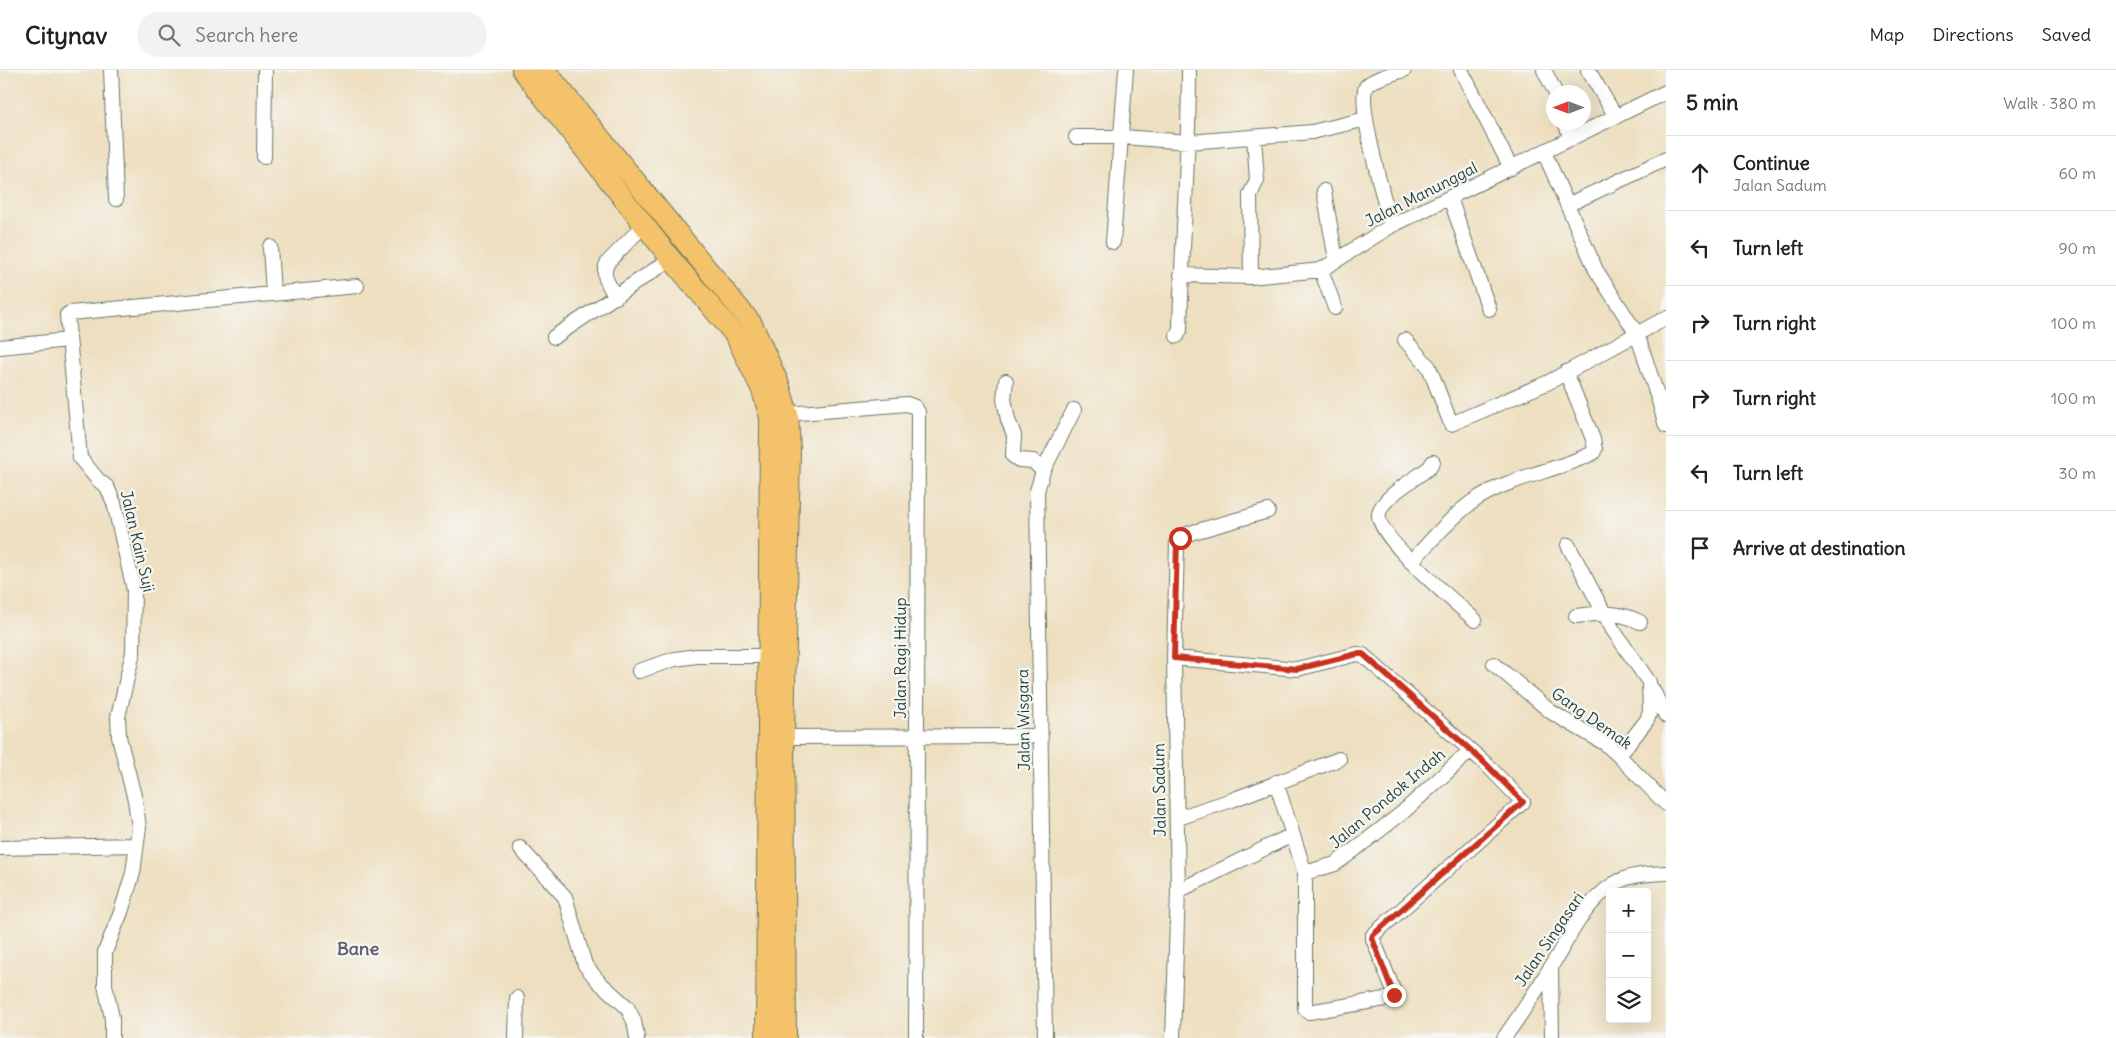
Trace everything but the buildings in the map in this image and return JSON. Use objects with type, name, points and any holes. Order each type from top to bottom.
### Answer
[{"type":"highway","points":[[522,70],[671,259],[735,335],[762,390],[770,418],[766,1038]]},
{"type":"highway","points":[[545,70],[752,324],[779,384],[788,414],[790,450],[784,737],[786,1038]]},
{"type":"street","points":[[111,70],[116,199]]},
{"type":"street","points":[[264,157],[265,70]]},
{"type":"street","points":[[1113,242],[1126,70]]},
{"type":"street","points":[[1177,336],[1180,330],[1181,275],[1189,142],[1189,70]]},
{"type":"street","points":[[1391,226],[1375,168],[1366,118],[1366,86],[1370,82],[1404,70]]},
{"type":"street","points":[[1460,70],[1511,168]]},
{"type":"street","points":[[1544,70],[1552,85]]},
{"type":"street","points":[[1588,70],[1616,117]]},
{"type":"street","name":"Jalan Manunggal","points":[[1181,275],[1251,276],[1320,270],[1391,226],[1666,92]]},
{"type":"street","points":[[1076,137],[1122,137],[1189,142],[1312,132],[1366,118]]},
{"type":"street","points":[[1568,130],[1571,139]]},
{"type":"street","points":[[1251,276],[1250,194],[1258,180],[1254,137]]},
{"type":"street","points":[[1544,152],[1596,270],[1637,334],[1663,400],[1666,426]]},
{"type":"street","points":[[1567,205],[1666,159]]},
{"type":"street","points":[[1324,191],[1336,260]]},
{"type":"street","points":[[1450,198],[1489,309]]},
{"type":"street","points":[[616,298],[604,276],[604,269],[608,262],[644,225]]},
{"type":"street","points":[[270,248],[273,294]]},
{"type":"street","points":[[554,337],[616,298],[671,259]]},
{"type":"street","points":[[1320,270],[1335,308]]},
{"type":"street","name":"Jalan Kain Suji","points":[[112,1038],[112,1018],[105,985],[105,952],[132,873],[138,827],[138,813],[119,736],[118,717],[132,652],[134,590],[114,503],[107,487],[98,480],[80,458],[67,317],[70,313],[357,286]]},
{"type":"street","points":[[1405,340],[1429,367],[1451,424],[1566,372],[1666,318]]},
{"type":"street","points":[[0,347],[68,340]]},
{"type":"street","points":[[1411,562],[1458,514],[1484,495],[1534,474],[1594,453],[1593,439],[1566,372]]},
{"type":"street","points":[[1006,381],[1004,398],[1006,412],[1014,435],[1013,456],[1019,460],[1033,461],[1044,472]]},
{"type":"street","name":"Jalan Ragi Hidup","points":[[788,414],[907,404],[915,407],[918,412],[916,1038]]},
{"type":"street","name":"Jalan Wisgara","points":[[1045,1038],[1037,491],[1044,472],[1074,410]]},
{"type":"street","points":[[1433,462],[1423,473],[1394,494],[1382,506],[1378,514],[1380,522],[1411,562],[1475,620]]},
{"type":"street","name":"Jalan Sadum","points":[[1173,1038],[1178,891],[1174,658],[1177,542],[1180,538],[1190,533],[1268,511]]},
{"type":"street","points":[[1568,545],[1602,612],[1649,682],[1666,716]]},
{"type":"street","points":[[1576,616],[1602,612],[1629,617],[1640,622]]},
{"type":"street","points":[[1174,658],[1297,669],[1363,654],[1506,784],[1523,802],[1373,935],[1372,938],[1394,992],[1392,998],[1307,1011],[1305,1008],[1305,873],[1276,782]]},
{"type":"street","points":[[639,670],[675,659],[697,656],[768,656]]},
{"type":"street","name":"Gang Demak","points":[[1494,664],[1551,712],[1606,744],[1666,804]]},
{"type":"street","points":[[1619,756],[1647,720],[1650,712],[1649,682]]},
{"type":"street","points":[[784,737],[1041,736]]},
{"type":"street","name":"Jalan Pondok Indah","points":[[1305,873],[1335,864],[1349,854],[1402,813],[1470,751]]},
{"type":"street","points":[[1178,818],[1232,800],[1339,759]]},
{"type":"street","points":[[1178,891],[1292,835]]},
{"type":"street","points":[[0,848],[136,845]]},
{"type":"street","points":[[520,848],[565,897],[585,965],[599,982],[627,1007],[634,1021],[637,1038]]},
{"type":"street","name":"Jalan Singasari","points":[[1504,1038],[1581,916],[1597,898],[1615,883],[1632,877],[1666,873]]},
{"type":"street","points":[[1551,966],[1552,1038]]},
{"type":"street","points":[[516,1038],[517,998]]},
{"type":"district","name":"Bane","points":[[358,949]]},
{"type":"route","points":[[1180,538],[1177,542],[1174,658],[1302,669],[1363,654],[1486,764],[1523,802],[1372,936],[1394,995]]}]
